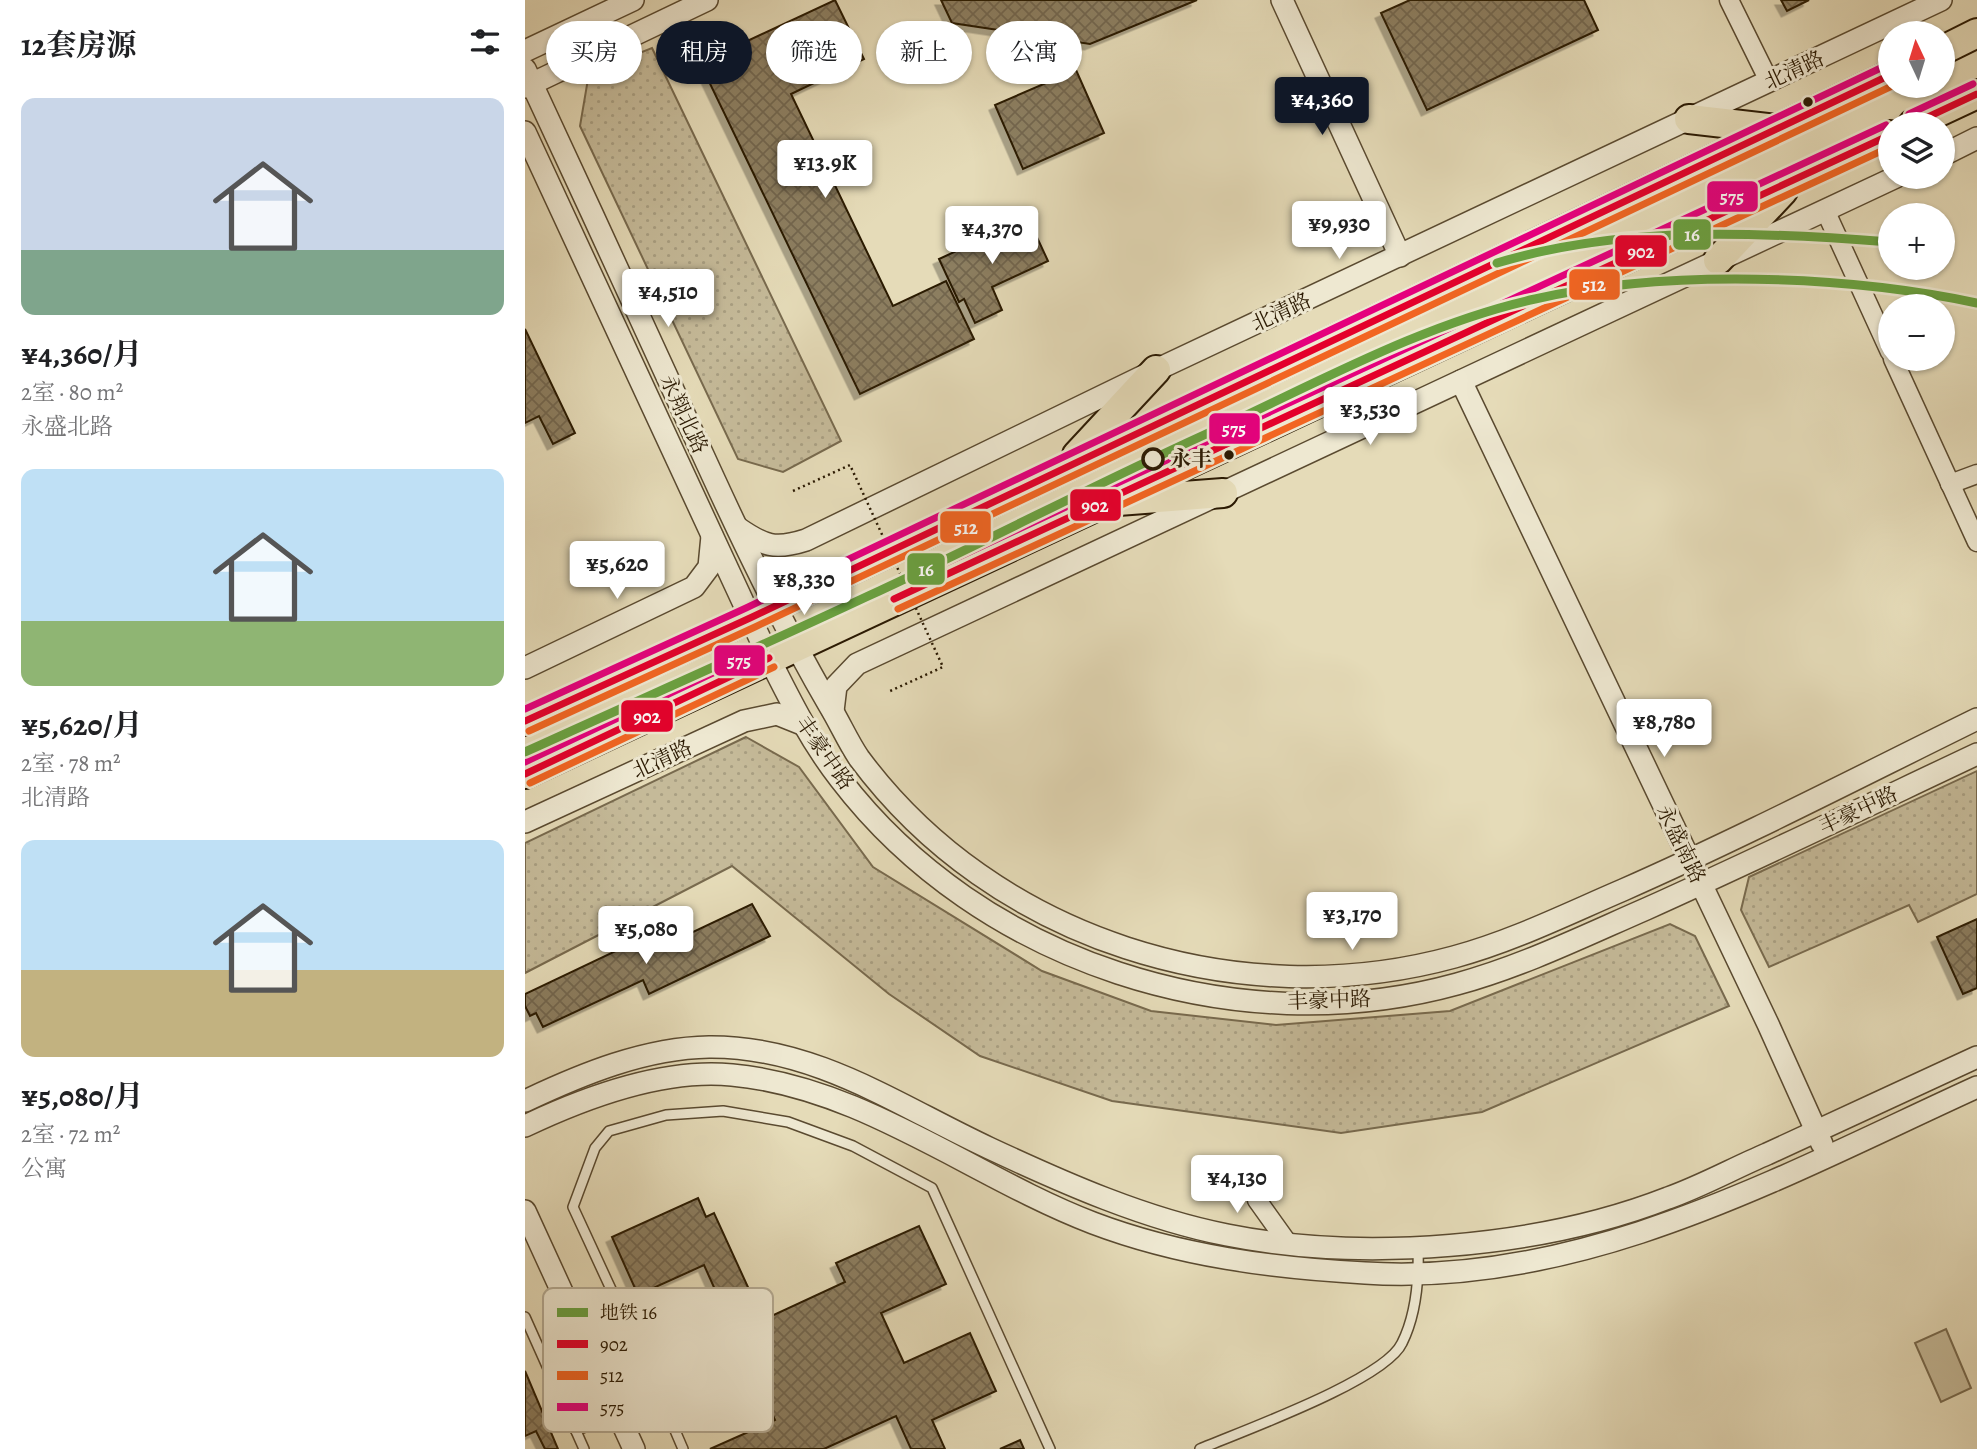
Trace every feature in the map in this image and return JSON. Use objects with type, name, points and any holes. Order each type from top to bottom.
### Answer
[{"type":"main road","points":[[1955,44],[1977,33]]},
{"type":"main road","points":[[525,721],[763,612],[1878,81]]},
{"type":"main road","points":[[1939,112],[1977,94]]},
{"type":"main road","points":[[1689,119],[1776,129]]},
{"type":"main road","points":[[525,774],[1878,141]]},
{"type":"main road","points":[[1719,260],[1793,180]]},
{"type":"main road","points":[[1066,467],[1156,370]]},
{"type":"main road","points":[[1101,503],[1223,493]]},
{"type":"street","points":[[525,51],[633,0]]},
{"type":"street","points":[[527,80],[707,0]]},
{"type":"street","points":[[1282,0],[1400,256]]},
{"type":"street","points":[[1729,0],[1769,81]]},
{"type":"street","name":"北清路","points":[[736,527],[761,544],[785,547],[806,540],[1156,370],[1941,0]]},
{"type":"street","name":"永翔北路","points":[[527,80],[736,527],[763,612]]},
{"type":"street","name":"永翔北路","points":[[525,132],[712,534],[763,612]]},
{"type":"street","points":[[1955,149],[1977,138]]},
{"type":"street","points":[[833,711],[836,685],[857,664],[1878,185]]},
{"type":"street","points":[[1825,210],[1878,326]]},
{"type":"street","points":[[1898,371],[1977,542]]},
{"type":"street","name":"永盛南路","points":[[1461,381],[1827,1155]]},
{"type":"street","points":[[1950,484],[1977,474]]},
{"type":"street","points":[[525,668],[694,587],[709,567],[712,534]]},
{"type":"street","points":[[763,612],[782,652]]},
{"type":"street","name":"丰豪中路","points":[[782,652],[833,711],[857,755],[887,791],[935,839],[1033,910],[1073,930],[1171,961],[1224,971],[1275,975],[1394,970],[1453,957],[1516,937],[1689,861],[1977,719]]},
{"type":"street","name":"丰豪中路","points":[[782,652],[802,724],[841,780],[872,816],[937,876],[981,908],[1021,932],[1099,968],[1145,983],[1192,993],[1299,1003],[1400,996],[1456,985],[1529,961],[1977,754]]},
{"type":"street","name":"北清路","points":[[525,822],[744,720],[778,714],[802,724]]},
{"type":"street","points":[[525,1101],[566,1081],[626,1060],[707,1047],[759,1051],[818,1065],[880,1090],[987,1147],[1112,1202],[1227,1235],[1287,1242],[1418,1248],[1513,1238],[1602,1219],[1668,1198],[1977,1057]]},
{"type":"street","points":[[525,1126],[596,1096],[658,1079],[730,1074],[799,1087],[866,1112],[1025,1194],[1096,1224],[1164,1245],[1232,1260],[1293,1268],[1369,1274],[1419,1273],[1514,1264],[1595,1247],[1671,1223],[1977,1087]]},
{"type":"street","points":[[1257,1200],[1287,1242]]},
{"type":"street","points":[[525,1210],[560,1288]]},
{"type":"street","points":[[626,1432],[634,1449]]},
{"type":"lane","points":[[610,1288],[573,1207],[594,1148],[610,1131],[666,1115],[723,1111],[788,1122],[853,1146],[932,1188],[1050,1449]]},
{"type":"lane","points":[[1200,1449],[1367,1376],[1402,1345],[1419,1273],[1418,1248]]},
{"type":"lane","points":[[525,1317],[543,1357]]},
{"type":"lane","points":[[576,1432],[584,1449]]},
{"type":"lane","points":[[676,1432],[683,1449]]},
{"type":"path","points":[[793,491],[850,466],[943,667],[888,692]]},
{"type":"shaded area","points":[[652,48],[656,56],[656,84],[669,84],[841,441],[783,472],[738,459],[580,126],[587,84],[642,84],[642,52]]},
{"type":"shaded area","points":[[746,737],[799,767],[873,867],[1042,971],[1151,1011],[1276,1025],[1450,1011],[1670,924],[1695,936],[1729,1006],[1482,1112],[1341,1133],[1112,1101],[980,1056],[889,994],[732,866],[525,973],[525,843]]},
{"type":"shaded area","points":[[1977,771],[1977,894],[1918,922],[1909,905],[1769,967],[1741,910],[1749,877]]},
{"type":"shaded area","points":[[1946,1329],[1971,1388],[1941,1402],[1915,1343]]},
{"type":"building","points":[[835,0],[845,21],[790,21]]},
{"type":"building","points":[[941,0],[1197,0],[1090,44],[1082,43],[1082,21],[986,21],[986,28],[972,26],[972,21],[951,21]]},
{"type":"building","points":[[1410,0],[1584,0],[1598,30],[1427,110],[1381,13]]},
{"type":"building","points":[[1781,0],[1809,0],[1787,11]]},
{"type":"building","points":[[766,32],[766,84],[812,84],[791,94],[893,306],[946,281],[974,339],[860,394],[710,84],[752,84],[752,39]]},
{"type":"building","points":[[1044,84],[1082,84],[1104,133],[1023,169],[995,105]]},
{"type":"building","points":[[1028,218],[1048,261],[992,287],[1002,310],[975,323],[964,299],[959,302],[939,259]]},
{"type":"building","points":[[525,329],[575,433],[553,444],[539,416],[525,423]]},
{"type":"building","points":[[752,904],[770,936],[649,994],[643,980],[543,1027],[536,1013],[530,1016],[525,1006],[525,994],[645,937],[653,951]]},
{"type":"building","points":[[1977,919],[1977,988],[1963,994],[1937,937]]},
{"type":"building","points":[[698,1198],[706,1217],[714,1213],[748,1288],[714,1288],[704,1265],[653,1288],[635,1288],[612,1237]]},
{"type":"building","points":[[919,1226],[946,1284],[881,1313],[904,1363],[970,1333],[996,1391],[932,1420],[945,1449],[911,1449],[896,1416],[824,1449],[710,1449],[748,1432],[773,1432],[773,1315],[845,1282],[836,1263]]},
{"type":"building","points":[[525,1371],[543,1414],[543,1432],[551,1432],[558,1449],[545,1449],[536,1431],[525,1436]]},
{"type":"building","points":[[1020,1440],[1024,1449],[1000,1449]]},
{"type":"metro line","name":"16","points":[[1497,263],[1593,242],[1692,234],[1878,241]]},
{"type":"metro line","name":"16","points":[[525,752],[908,577],[1367,358],[1408,340],[1492,310],[1587,289],[1642,283],[1756,279],[1870,286],[1977,303]]},
{"type":"transit line","name":"575","points":[[525,709],[746,608],[1878,69]]},
{"type":"transit line","name":"902","points":[[525,721],[750,618],[1878,81]]},
{"type":"transit line","name":"575","points":[[1913,112],[1973,84]]},
{"type":"transit line","name":"512","points":[[529,731],[755,627],[1878,93]]},
{"type":"transit line","name":"902","points":[[1939,112],[1977,94]]},
{"type":"transit line","name":"575","points":[[890,589],[1878,129]]},
{"type":"transit line","name":"902","points":[[894,599],[1878,141]]},
{"type":"transit line","name":"512","points":[[898,609],[1878,153]]},
{"type":"transit line","name":"575","points":[[525,762],[764,649]]},
{"type":"transit line","name":"902","points":[[525,774],[769,658]]},
{"type":"transit line","name":"512","points":[[530,783],[774,667]]},
{"type":"place","name":"永丰","points":[[1153,459]]}]
